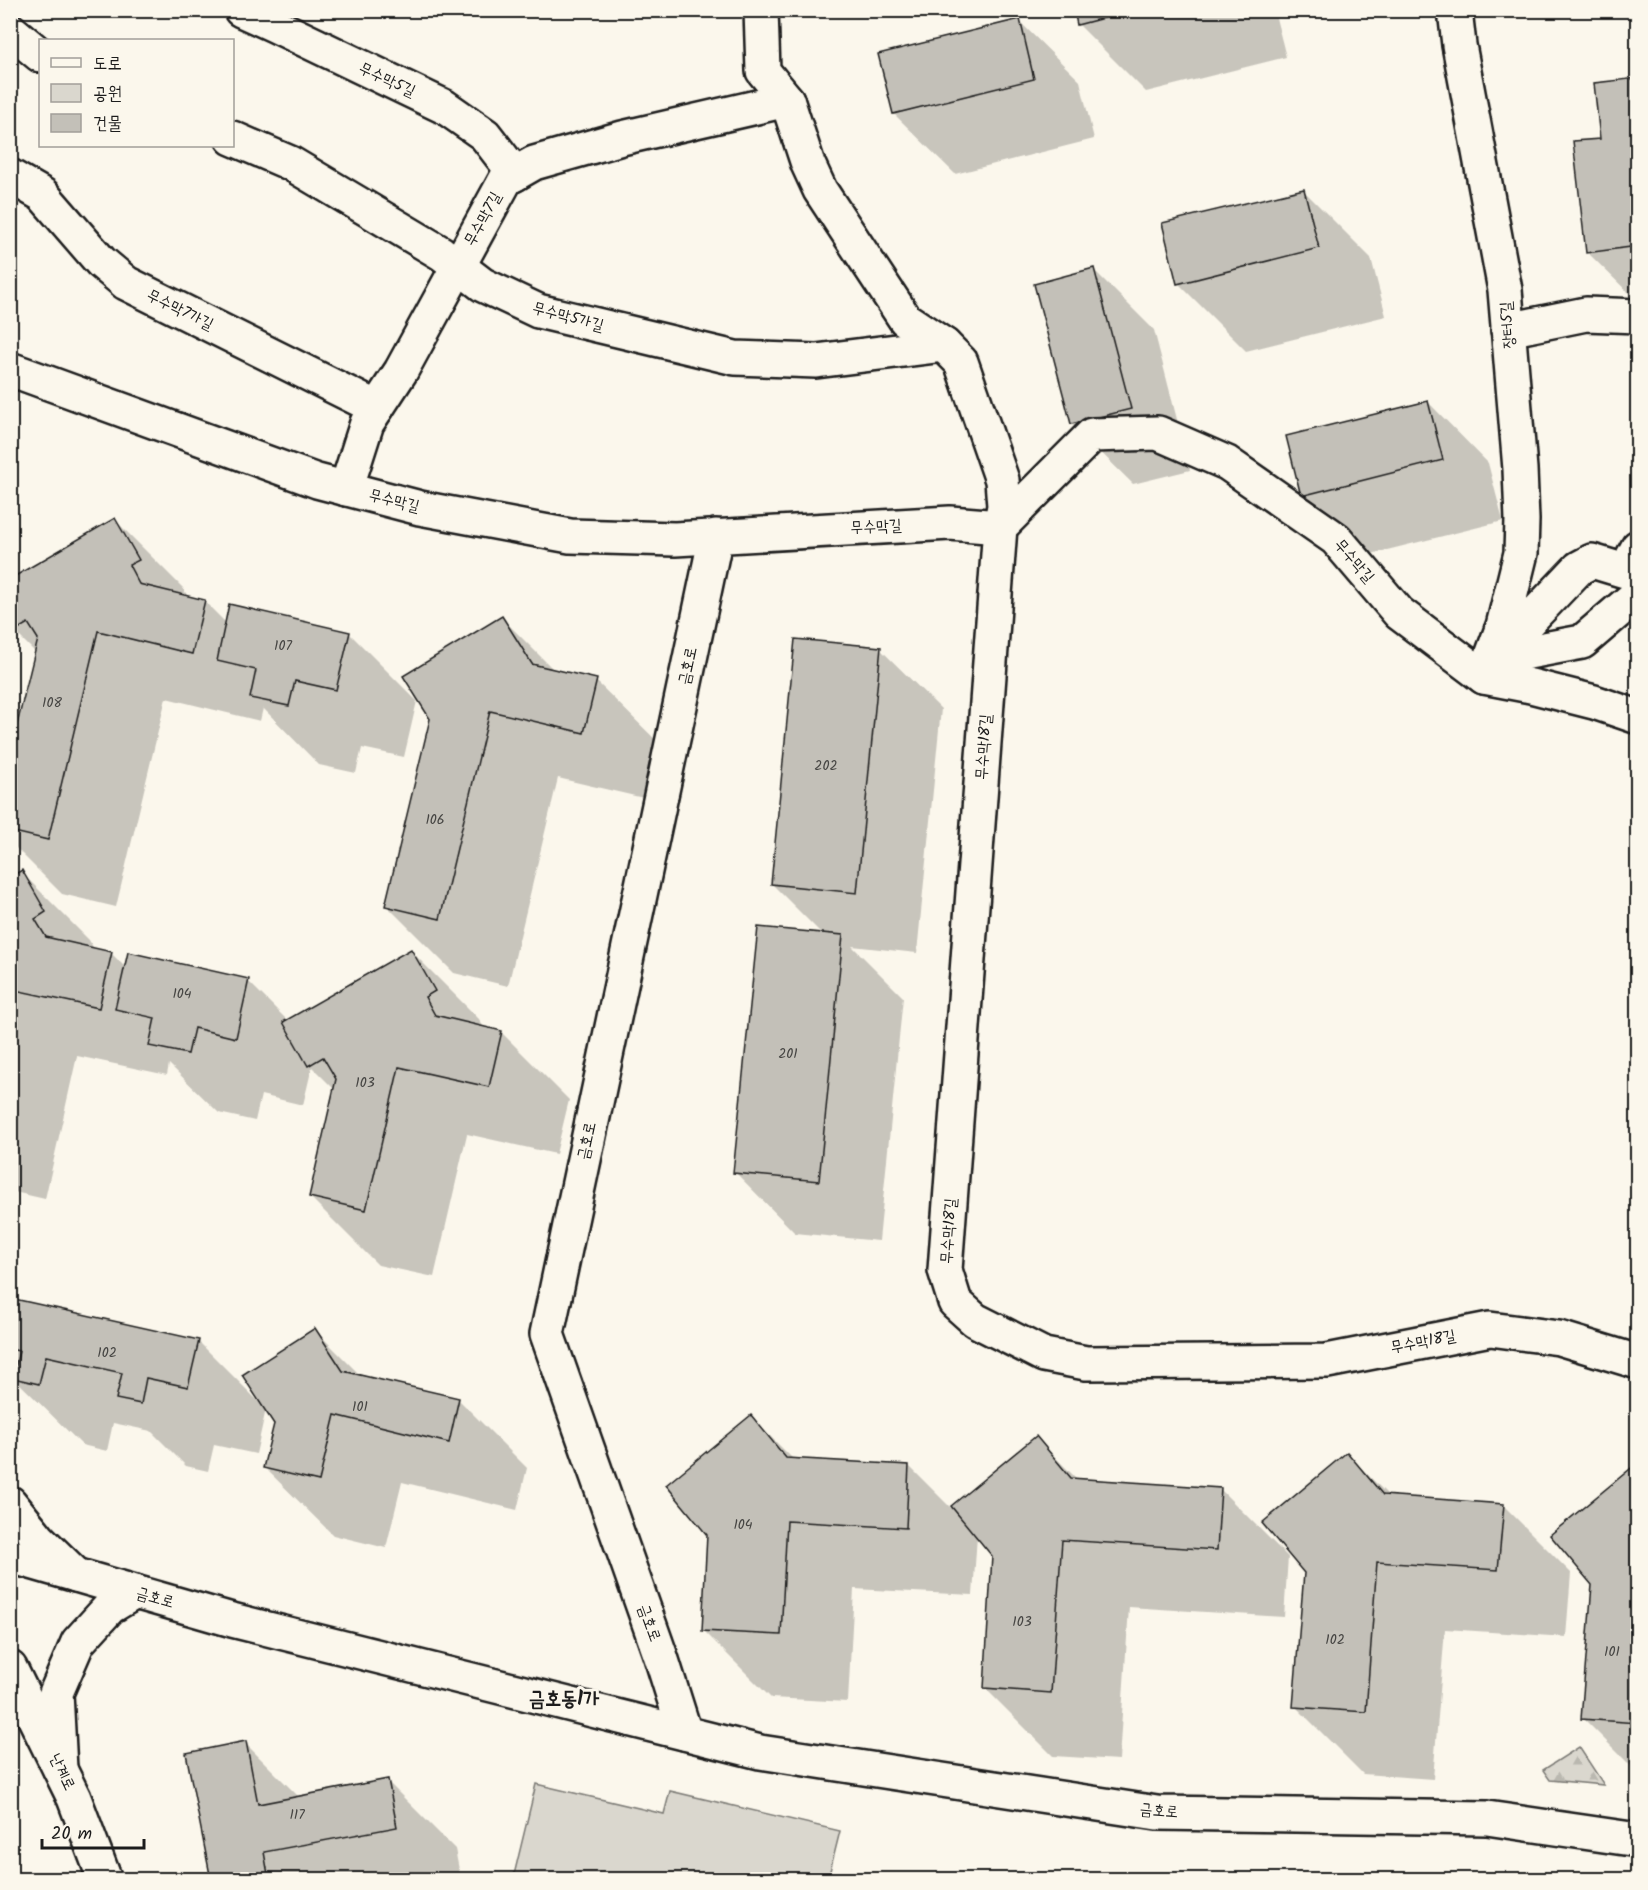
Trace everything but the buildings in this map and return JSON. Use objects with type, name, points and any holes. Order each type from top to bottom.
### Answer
[{"type":"street","name":"무수막5길","points":[[241,10],[445,107],[485,135],[515,174]]},
{"type":"street","points":[[761,10],[763,71],[787,100],[808,164],[820,190],[905,319],[944,345],[961,362],[1002,480],[1004,506],[1000,527]]},
{"type":"street","name":"장터5길","points":[[1455,10],[1459,45],[1505,290],[1520,469],[1521,553],[1503,626],[1491,659]]},
{"type":"street","points":[[10,30],[39,54]]},
{"type":"street","name":"무수막7길","points":[[346,489],[368,423],[401,371],[506,179],[534,163],[622,138],[787,100]]},
{"type":"street","name":"무수막5가길","points":[[234,139],[290,163],[441,254],[483,285],[538,311],[735,358],[816,361],[944,345]]},
{"type":"street","name":"무수막7가길","points":[[10,176],[43,195],[101,262],[126,283],[377,408]]},
{"type":"street","points":[[1508,330],[1586,314],[1638,316]]},
{"type":"street","name":"무수막길","points":[[10,369],[317,481],[420,508],[570,536],[675,539],[950,523],[1000,527],[1092,435],[1158,433],[1227,463],[1336,539],[1399,614],[1491,659],[1531,686],[1594,702],[1638,717]]},
{"type":"street","name":"무수막18길","points":[[1000,527],[945,1270],[956,1302],[975,1320],[1044,1355],[1086,1363],[1327,1361],[1490,1329],[1558,1338],[1638,1362]]},
{"type":"street","name":"금호로","points":[[685,1733],[661,1658],[547,1334],[716,536]]},
{"type":"street","points":[[1491,659],[1579,568],[1592,561],[1625,571],[1638,547]]},
{"type":"street","points":[[1491,659],[1582,642],[1638,594]]},
{"type":"street","points":[[10,1503],[39,1539],[76,1575]]},
{"type":"street","name":"금호로","points":[[10,1556],[243,1623],[760,1752],[1157,1813],[1488,1818],[1638,1840]]},
{"type":"street","points":[[60,1769],[56,1693],[78,1642],[110,1607],[135,1592]]},
{"type":"street","name":"난계로","points":[[10,1668],[74,1798],[105,1880]]},
{"type":"green space","points":[[1579,1747],[1604,1785],[1550,1780],[1543,1770]]},
{"type":"green space","points":[[536,1784],[664,1814],[670,1791],[840,1831],[828,1879],[513,1879]]},
{"type":"district","name":"금호동1가","points":[[564,1700]]}]
